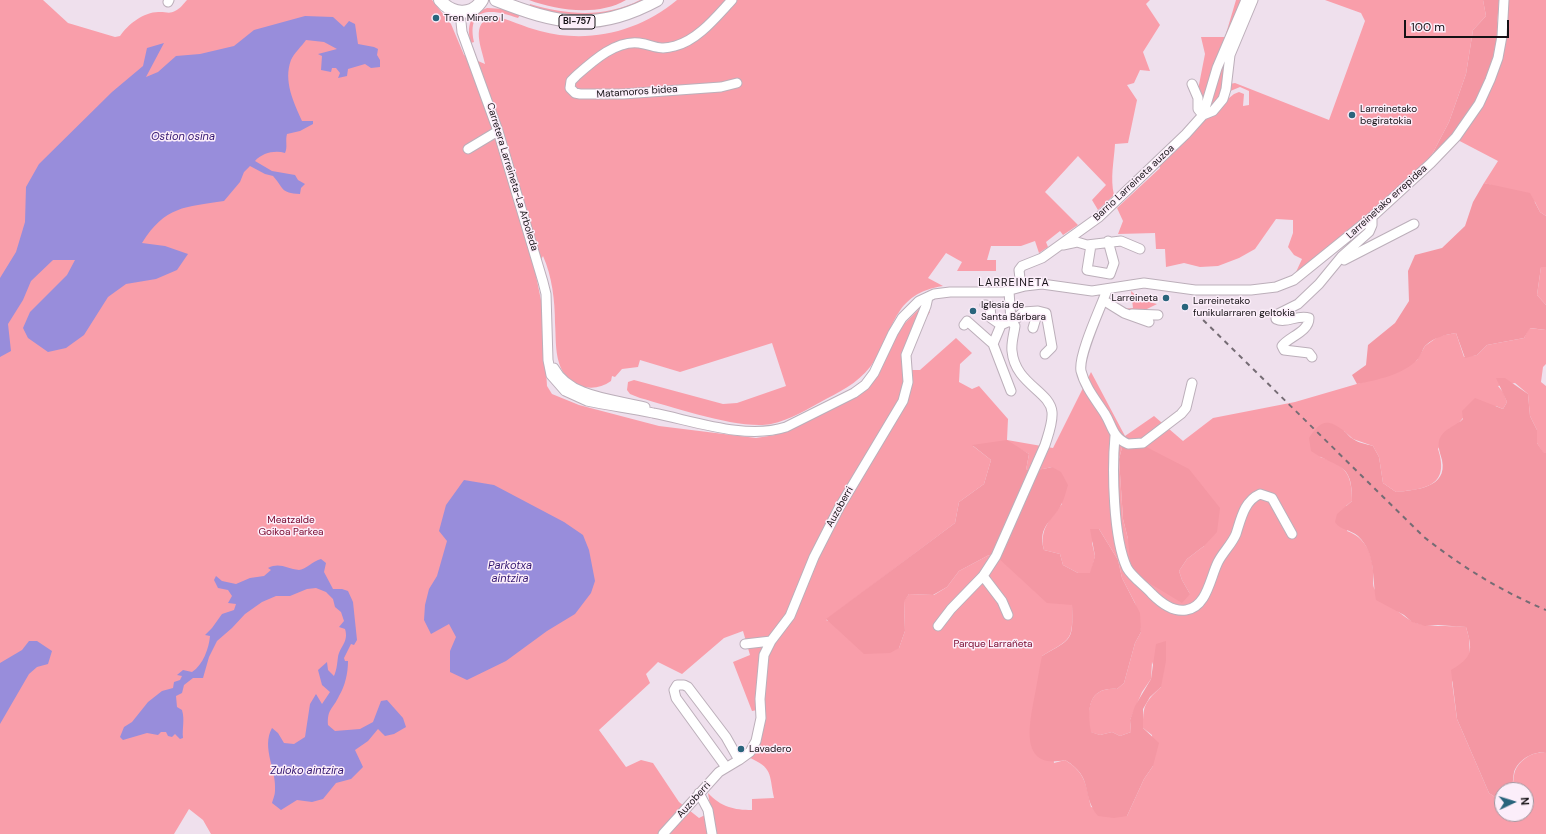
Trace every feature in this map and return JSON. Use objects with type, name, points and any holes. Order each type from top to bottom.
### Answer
[{"type":"main road","points":[[440,0],[452,10],[460,12],[475,8],[482,0]]},
{"type":"main road","name":"BI-757","points":[[496,0],[549,18],[578,22],[603,21],[618,17],[657,0]]},
{"type":"street","name":"Matamoros bidea","points":[[732,0],[700,32],[676,46],[657,49],[630,42],[619,45],[580,73],[571,82],[570,88],[575,93],[580,94],[623,94],[721,87],[737,83]]},
{"type":"street","points":[[1203,115],[1217,68],[1246,0]]},
{"type":"street","points":[[1203,115],[1213,111],[1223,98],[1226,89],[1230,55],[1254,0]]},
{"type":"street","name":"Larreinetako errepidea","points":[[1107,290],[1144,284],[1195,290],[1267,289],[1286,284],[1317,263],[1372,217],[1443,152],[1456,137],[1479,104],[1498,58],[1502,36],[1504,0]]},
{"type":"street","name":"Carretera Larreineta-La Arboleda","points":[[460,12],[464,37],[498,131],[543,282],[547,308],[548,347],[551,375],[561,388],[574,396],[610,406],[651,412],[710,425],[752,432],[778,430],[854,392],[870,379],[902,318],[913,306],[928,296]]},
{"type":"street","points":[[1192,84],[1198,98],[1198,109],[1203,115]]},
{"type":"street","name":"Barrio Larreineta auzoa","points":[[1021,287],[1019,270],[1022,266],[1042,258],[1099,217],[1181,139],[1203,115]]},
{"type":"street","points":[[468,149],[498,131]]},
{"type":"street","points":[[1312,357],[1309,353],[1284,350],[1282,346],[1295,337],[1307,324],[1308,318],[1302,317],[1280,321],[1276,317],[1279,313],[1298,304],[1319,284],[1332,267],[1369,232],[1372,225],[1372,217]]},
{"type":"street","points":[[1332,267],[1354,254],[1414,224]]},
{"type":"street","points":[[1091,245],[1087,270],[1110,274],[1114,263],[1108,241]]},
{"type":"street","points":[[1060,244],[1064,246],[1077,242],[1091,245],[1108,241],[1128,242],[1140,249]]},
{"type":"street","points":[[928,296],[950,292],[995,293],[1021,287],[1049,284],[1092,291],[1107,290],[1086,344],[1081,362],[1081,370],[1086,383],[1108,418],[1115,436],[1113,459],[1120,549],[1128,569],[1161,602],[1179,611],[1197,607],[1204,598],[1218,562],[1235,535],[1241,516],[1254,497],[1260,494],[1272,498],[1292,534]]},
{"type":"street","points":[[1004,372],[1008,370],[1015,326],[1011,321],[1010,290]]},
{"type":"street","name":"Auzoberri","points":[[663,834],[719,772],[750,752],[759,732],[764,655],[771,641],[790,616],[814,558],[843,501],[903,401],[908,378],[906,355],[926,306],[928,296]]},
{"type":"street","points":[[1103,300],[1124,313],[1149,322]]},
{"type":"street","points":[[985,305],[990,306],[991,318],[1001,325]]},
{"type":"street","points":[[1034,328],[1038,311]]},
{"type":"street","points":[[993,344],[1001,325],[1011,321],[1023,312],[1043,311],[1048,316],[1054,338],[1052,347],[1045,354]]},
{"type":"street","points":[[1124,313],[1158,315]]},
{"type":"street","points":[[964,326],[968,321],[993,344],[1011,391]]},
{"type":"street","points":[[938,626],[951,609],[983,576],[1002,544],[1045,445],[1052,420],[1050,404],[1022,378],[1012,350]]},
{"type":"street","points":[[1115,436],[1128,444],[1143,443],[1181,414],[1186,408],[1192,383]]},
{"type":"street","points":[[983,576],[1002,601],[1008,615]]},
{"type":"street","points":[[745,644],[771,641]]},
{"type":"street","points":[[726,767],[676,698],[674,690],[677,685],[684,684],[688,687],[726,737],[739,760]]},
{"type":"street","points":[[699,793],[708,810],[712,834]]},
{"type":"green space","points":[[0,0],[43,0],[68,23],[115,37],[120,36],[123,31],[137,19],[154,12],[173,12],[179,9],[187,0],[432,0],[451,24],[464,55],[485,64],[480,44],[479,30],[481,24],[486,19],[493,16],[540,31],[558,35],[576,36],[612,32],[630,27],[662,11],[677,0],[1150,0],[1146,4],[1160,25],[1143,52],[1150,71],[1140,70],[1134,83],[1127,85],[1137,100],[1128,143],[1115,144],[1112,176],[1114,195],[1098,210],[1092,200],[1106,185],[1078,156],[1045,192],[1078,225],[1063,235],[1060,231],[1046,242],[1048,247],[1039,253],[1035,241],[1021,246],[991,246],[987,260],[996,260],[996,271],[957,271],[962,262],[946,253],[928,278],[943,286],[927,290],[915,296],[905,304],[898,313],[875,360],[865,373],[854,383],[792,417],[771,424],[742,424],[706,417],[640,398],[630,394],[627,390],[628,382],[634,380],[723,404],[737,403],[786,386],[772,343],[680,372],[640,360],[638,367],[622,369],[615,377],[612,376],[611,381],[604,385],[588,388],[580,386],[567,377],[562,371],[559,363],[556,348],[552,289],[549,272],[543,256],[535,271],[542,305],[547,386],[552,394],[579,405],[659,426],[756,438],[775,435],[797,426],[866,390],[879,374],[900,328],[923,305],[930,312],[915,340],[911,355],[910,370],[920,370],[956,338],[972,353],[960,364],[959,382],[972,389],[979,386],[1008,419],[1007,440],[1053,448],[1091,372],[1125,436],[1154,416],[1183,441],[1213,418],[1295,402],[1398,372],[1417,360],[1425,346],[1439,336],[1456,333],[1464,357],[1477,355],[1487,345],[1524,338],[1529,328],[1546,330],[1546,364],[1543,367],[1541,382],[1546,386],[1546,453],[1544,454],[1537,443],[1537,430],[1530,416],[1528,394],[1515,383],[1498,386],[1503,392],[1507,402],[1503,409],[1496,406],[1463,418],[1457,425],[1449,429],[1438,449],[1441,461],[1441,471],[1438,478],[1426,487],[1396,492],[1383,483],[1379,457],[1373,446],[1353,439],[1344,431],[1320,457],[1342,467],[1349,477],[1352,501],[1346,506],[1347,531],[1358,537],[1369,551],[1372,563],[1373,586],[1376,591],[1399,612],[1410,620],[1419,624],[1466,627],[1469,638],[1470,655],[1452,682],[1457,719],[1489,793],[1494,796],[1494,822],[1534,822],[1534,782],[1513,782],[1515,771],[1523,760],[1532,754],[1541,752],[1546,753],[1546,834],[211,834],[203,820],[189,809],[174,834],[0,834]],"holes":[[[1125,436],[1204,546],[1187,559],[1179,571],[1190,594],[1128,539],[1123,519],[1119,459]],[[973,446],[1018,448],[1029,454],[1026,470],[1052,467],[1062,504],[1044,531],[1043,543],[1044,550],[1060,554],[1063,565],[1078,573],[1091,573],[1095,556],[1092,543],[1099,529],[1118,560],[1122,578],[1135,603],[1141,632],[1135,643],[1124,683],[1117,689],[1107,689],[1100,692],[1092,701],[1089,715],[1090,732],[1100,735],[1112,732],[1120,736],[1131,732],[1130,720],[1142,692],[1151,679],[1152,662],[1161,687],[1148,701],[1143,715],[1143,728],[1152,735],[1153,766],[1144,779],[1127,816],[1091,807],[1084,780],[1077,770],[1065,760],[1054,763],[1042,656],[1059,646],[1069,637],[1072,626],[1072,605],[996,556],[989,555],[959,571],[947,587],[934,595],[909,594],[904,601],[905,631],[899,648],[826,620],[955,523],[959,502],[984,484],[991,460]],[[743,631],[750,655],[733,662],[752,711],[757,710],[761,739],[748,757],[766,768],[770,777],[774,798],[752,799],[752,810],[745,810],[723,805],[708,793],[711,812],[699,818],[679,802],[653,763],[641,760],[626,767],[599,730],[650,683],[646,674],[658,662],[682,674],[724,638]]]},
{"type":"green space","points":[[640,0],[647,0],[615,13],[573,18],[529,7],[530,4],[558,11],[586,13],[613,10]]},
{"type":"green space","points":[[1236,0],[1244,0],[1205,98],[1201,103],[1195,105],[1205,54],[1201,37],[1225,37]]},
{"type":"green space","points":[[1325,0],[1483,0],[1486,16],[1473,30],[1466,74],[1449,122],[1428,162],[1317,259],[1296,272],[1302,259],[1294,255],[1288,247],[1293,233],[1293,220],[1276,219],[1255,249],[1239,258],[1218,266],[1200,267],[1184,263],[1166,267],[1165,249],[1156,249],[1155,233],[1118,234],[1123,221],[1117,208],[1160,168],[1159,165],[1202,120],[1234,94],[1239,92],[1244,94],[1243,106],[1249,105],[1249,91],[1240,87],[1228,92],[1229,84],[1235,83],[1329,120],[1365,21],[1361,13]]},
{"type":"green space","points":[[1499,0],[1546,0],[1546,216],[1540,212],[1535,202],[1505,189],[1484,183],[1498,161],[1452,137],[1498,21]]},
{"type":"green space","points":[[487,8],[504,9],[520,15],[518,18],[491,12],[478,16],[474,21],[474,42],[471,43],[469,26],[473,17]]},
{"type":"green space","points":[[1240,17],[1222,94],[1208,112],[1210,95]]},
{"type":"green space","points":[[1541,267],[1546,267],[1546,305],[1537,295]]},
{"type":"green space","points":[[1131,291],[1141,300],[1157,304],[1145,310],[1122,309],[1133,308]]},
{"type":"shaded area","points":[[529,0],[626,0],[604,8],[578,10],[553,7]]},
{"type":"shaded area","points":[[1483,0],[1499,0],[1496,40],[1487,82],[1463,124],[1428,162],[1449,122],[1466,74],[1473,30],[1486,16]]},
{"type":"shaded area","points":[[1484,183],[1530,193],[1540,212],[1546,216],[1546,267],[1541,267],[1537,295],[1546,305],[1546,330],[1530,328],[1524,338],[1487,345],[1477,355],[1465,358],[1456,333],[1436,338],[1425,346],[1417,360],[1404,370],[1381,379],[1357,384],[1352,375],[1366,365],[1368,345],[1395,323],[1409,301],[1408,271],[1415,255],[1442,248],[1465,226],[1473,202]]},
{"type":"shaded area","points":[[1496,378],[1505,378],[1528,394],[1530,416],[1537,430],[1537,443],[1544,453],[1546,453],[1546,753],[1536,753],[1523,760],[1514,772],[1513,782],[1494,782],[1494,796],[1489,793],[1457,719],[1451,670],[1464,661],[1469,653],[1470,642],[1466,627],[1438,625],[1425,626],[1412,622],[1404,615],[1376,600],[1371,558],[1368,550],[1358,536],[1343,529],[1335,522],[1337,514],[1352,501],[1350,479],[1342,468],[1311,451],[1309,438],[1320,425],[1324,423],[1332,424],[1338,427],[1355,440],[1373,446],[1379,457],[1383,483],[1396,492],[1412,490],[1428,486],[1440,477],[1443,469],[1439,448],[1441,436],[1463,419],[1462,411],[1475,398],[1503,409],[1507,402]]},
{"type":"shaded area","points":[[1125,436],[1189,469],[1220,508],[1217,532],[1204,546],[1187,559],[1179,571],[1190,594],[1182,603],[1131,572],[1128,539],[1123,519],[1119,459]]},
{"type":"shaded area","points":[[1007,440],[1029,454],[1026,470],[1052,467],[1061,472],[1068,485],[1062,503],[1044,529],[1042,542],[1044,550],[1060,554],[1063,565],[1078,573],[1090,573],[1095,556],[1090,529],[1099,529],[1118,560],[1122,578],[1140,613],[1141,632],[1135,643],[1124,683],[1117,689],[1107,689],[1095,696],[1092,701],[1089,715],[1091,732],[1100,735],[1112,732],[1120,736],[1131,732],[1130,720],[1135,706],[1151,679],[1156,644],[1166,641],[1166,661],[1161,687],[1150,697],[1143,709],[1143,728],[1159,743],[1153,766],[1144,779],[1127,816],[1114,818],[1098,816],[1089,800],[1084,780],[1080,773],[1065,760],[1051,761],[1040,758],[1034,752],[1031,743],[1030,721],[1042,656],[1060,646],[1069,637],[1072,626],[1072,605],[1047,603],[996,556],[989,555],[959,571],[947,587],[933,595],[909,594],[904,602],[905,631],[899,648],[890,653],[864,654],[826,619],[955,523],[959,502],[984,484],[991,460],[972,445]]},
{"type":"water","name":"Ostion osina","points":[[305,16],[333,17],[344,27],[349,21],[355,24],[358,44],[378,49],[377,55],[380,60],[380,67],[371,68],[365,64],[348,69],[347,76],[338,78],[340,73],[336,68],[332,68],[331,72],[321,70],[322,56],[318,54],[337,49],[324,42],[306,40],[292,57],[288,76],[290,92],[302,121],[313,121],[313,124],[300,131],[287,134],[285,153],[269,153],[261,156],[255,161],[272,171],[295,175],[298,180],[305,184],[301,188],[300,194],[286,191],[273,176],[265,174],[250,166],[244,172],[240,182],[224,201],[187,207],[168,215],[159,222],[142,243],[165,246],[188,254],[177,270],[156,279],[126,284],[108,297],[84,335],[66,348],[48,352],[28,338],[23,328],[30,312],[67,275],[75,260],[53,260],[31,281],[23,300],[8,324],[11,351],[0,357],[0,278],[16,252],[25,222],[26,187],[39,164],[112,92],[143,66],[147,48],[164,43],[146,77],[158,72],[176,56],[200,54],[234,46],[254,30]]},
{"type":"water","name":"Parkotxa aintzira","points":[[464,480],[494,485],[564,522],[583,535],[589,550],[595,581],[591,593],[575,614],[547,631],[506,661],[467,680],[450,672],[450,651],[456,637],[449,624],[431,634],[424,620],[425,605],[429,589],[437,576],[447,541],[439,531],[446,505]]},
{"type":"water","name":"Zuloko aintzira","points":[[321,559],[326,563],[324,572],[333,589],[348,591],[353,602],[357,640],[354,645],[351,644],[344,658],[345,661],[348,661],[346,679],[337,700],[329,712],[328,725],[335,731],[360,729],[373,722],[381,701],[387,700],[403,718],[406,727],[394,734],[385,736],[378,729],[368,741],[355,750],[363,767],[351,779],[336,783],[323,799],[312,802],[297,800],[281,810],[272,803],[275,792],[275,783],[268,743],[272,728],[278,733],[284,743],[294,744],[305,737],[310,704],[316,694],[322,704],[330,692],[322,685],[318,670],[327,662],[328,670],[334,676],[339,653],[346,637],[345,629],[339,627],[344,621],[341,612],[335,607],[333,599],[326,592],[316,588],[307,589],[290,596],[276,596],[262,602],[245,614],[217,641],[209,657],[203,678],[193,678],[184,685],[182,693],[176,696],[177,707],[182,710],[183,714],[183,738],[180,739],[175,734],[172,737],[168,736],[166,732],[161,732],[158,735],[147,733],[123,740],[120,737],[124,727],[132,722],[148,702],[162,691],[173,688],[174,682],[180,680],[182,676],[177,675],[183,670],[192,672],[196,669],[205,656],[208,646],[210,636],[205,635],[222,614],[234,610],[236,604],[228,603],[232,596],[228,590],[218,588],[214,580],[216,576],[222,581],[236,584],[250,578],[264,576],[271,570],[268,568],[272,566],[299,570],[304,569]]},
{"type":"water","points":[[29,641],[37,641],[52,651],[48,664],[37,667],[29,674],[0,724],[0,663],[22,650]]},
{"type":"railway","points":[[1196,313],[1424,537],[1482,578],[1513,595],[1546,610]]},
{"type":"place","name":"Tren Minero I","points":[[436,18]]},
{"type":"place","name":"Larreinetako begiratokia","points":[[1352,115]]},
{"type":"place","name":"Larreineta","points":[[1166,298]]},
{"type":"place","name":"Larreinetako funikularraren geltokia","points":[[1185,307]]},
{"type":"place","name":"Iglesia de Santa Bárbara","points":[[973,311]]},
{"type":"place","name":"Lavadero","points":[[741,749]]},
{"type":"district","name":"LARREINETA","points":[[1014,283]]},
{"type":"park label","name":"Meatzalde Goikoa Parkea","points":[[291,526]]},
{"type":"park label","name":"Parque Larrañeta","points":[[993,644]]}]
